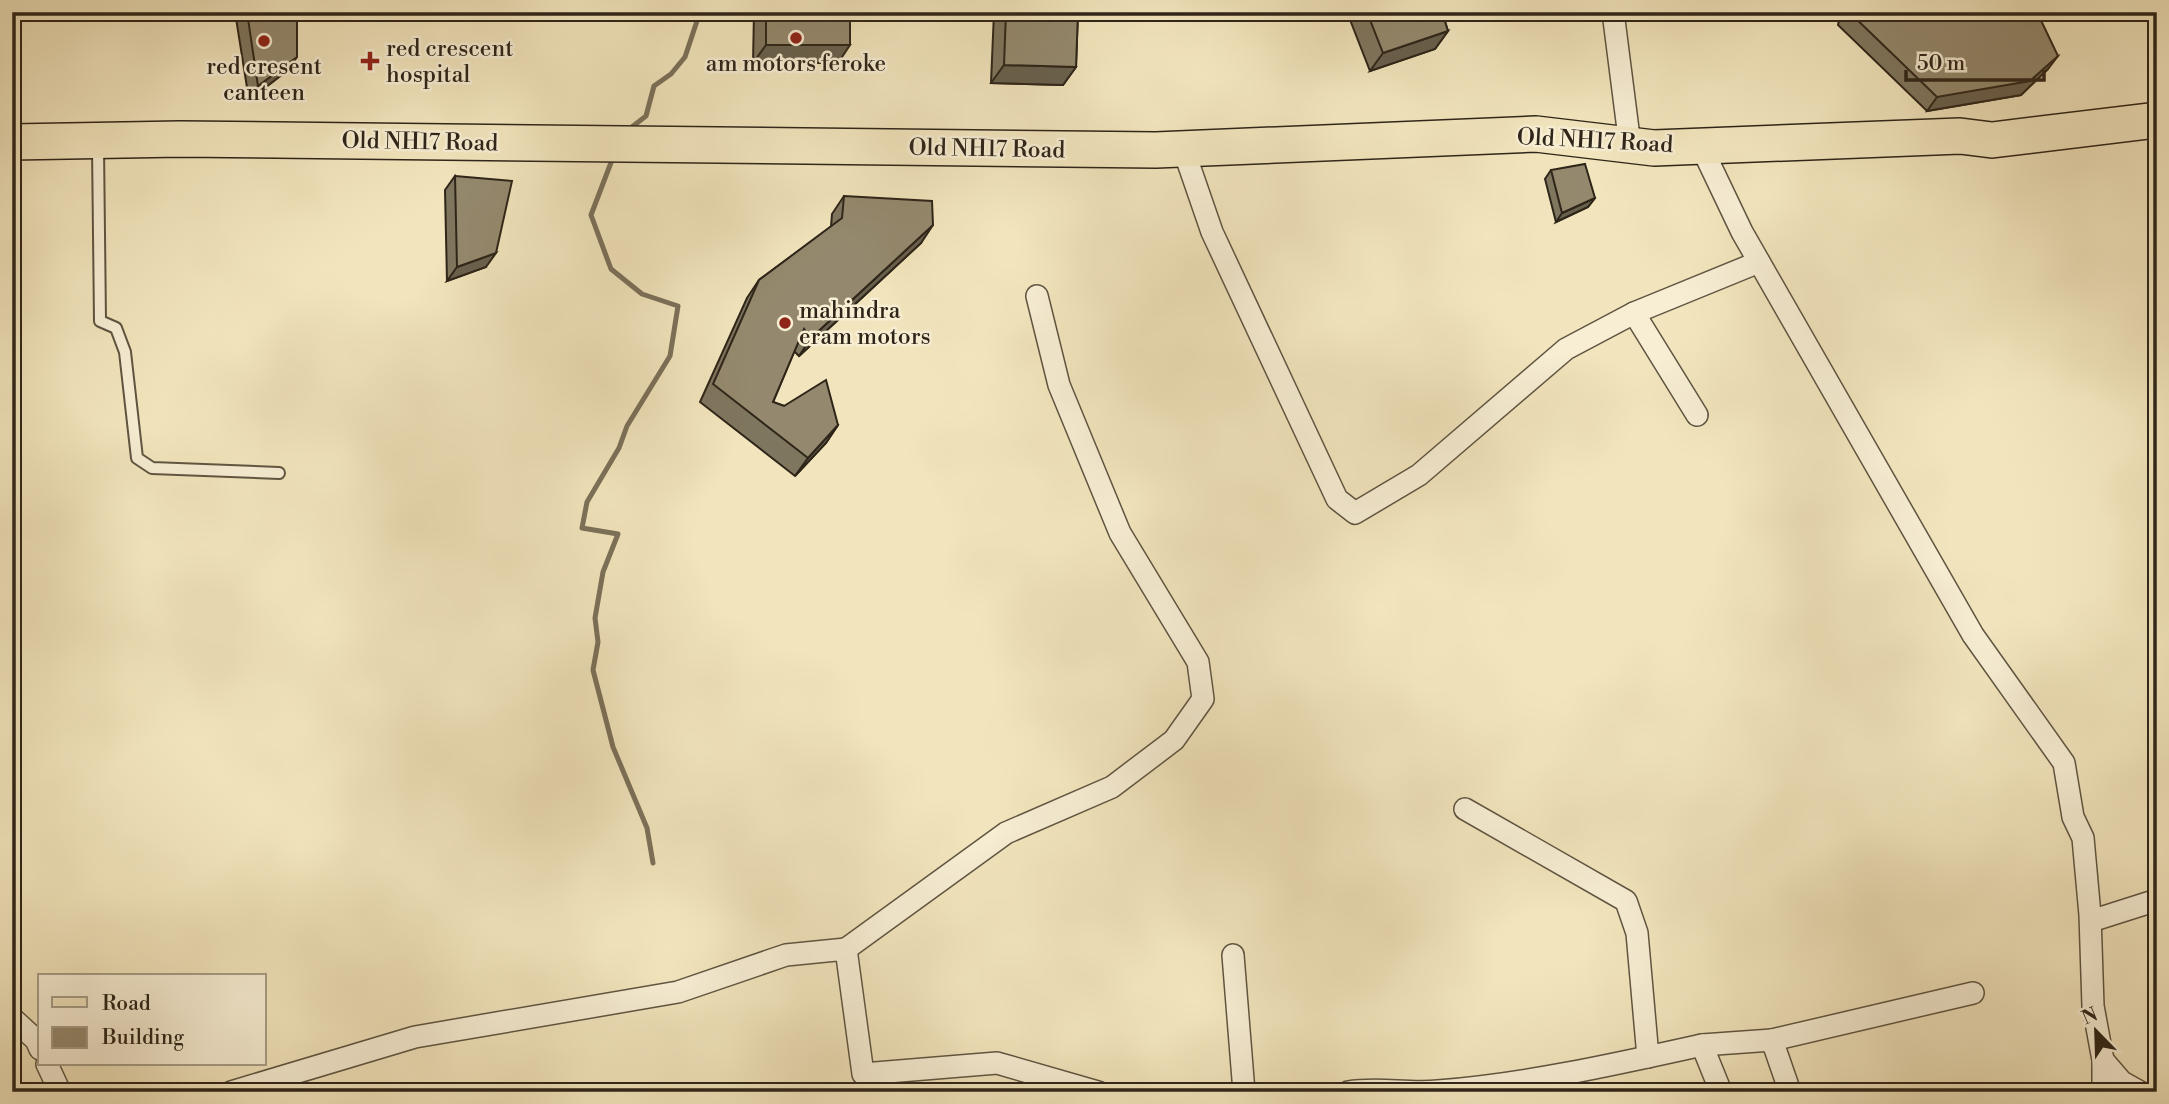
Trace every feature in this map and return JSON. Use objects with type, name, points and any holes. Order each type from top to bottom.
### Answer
[{"type":"main road","name":"Old NH17 Road","points":[[1960,136],[1992,123],[2157,105]]},
{"type":"main road","name":"Old NH17 Road","points":[[12,142],[98,140],[1183,148],[1535,134],[1654,148],[1700,144],[1960,136],[1992,140],[2157,120]]},
{"type":"street","points":[[1613,12],[1630,145]]},
{"type":"street","points":[[1700,144],[1759,262],[1973,635],[2064,763],[2073,817],[2082,838],[2091,921],[2093,1006],[2111,1089]]},
{"type":"street","points":[[1183,148],[1212,232],[1326,475],[1338,499],[1355,513],[1419,475],[1566,349],[1634,313],[1759,262]]},
{"type":"street","points":[[231,1092],[415,1037],[678,992],[786,955],[846,949],[1006,833],[1112,787],[1174,740],[1203,699],[1198,662],[1120,533],[1059,385],[1037,296]]},
{"type":"street","points":[[1634,313],[1697,415]]},
{"type":"street","points":[[1465,809],[1626,901],[1637,933],[1648,1057]]},
{"type":"street","points":[[2091,921],[2157,900]]},
{"type":"street","points":[[846,949],[863,1074],[998,1063],[1098,1092]]},
{"type":"street","points":[[1233,955],[1244,1092]]},
{"type":"street","points":[[1348,1092],[1371,1088],[1436,1091],[1648,1057],[1702,1045],[1772,1040],[1973,993]]},
{"type":"street","points":[[12,1018],[38,1044]]},
{"type":"street","points":[[1772,1040],[1790,1092]]},
{"type":"street","points":[[1702,1045],[1721,1092]]},
{"type":"street","points":[[48,1066],[60,1092]]},
{"type":"lane","points":[[98,140],[100,321],[116,328],[125,352],[137,458],[152,468],[279,472]]},
{"type":"building","name":"red cresent canteen","points":[[247,12],[297,12],[297,57],[258,86]]},
{"type":"building","points":[[766,12],[850,12],[850,45],[766,45]]},
{"type":"building","points":[[1006,12],[1078,12],[1076,67],[1004,65]]},
{"type":"building","points":[[1367,12],[1442,12],[1448,31],[1383,53]]},
{"type":"building","points":[[1849,12],[2037,12],[2058,56],[2030,81],[1937,97]]},
{"type":"building","points":[[1585,164],[1595,198],[1562,213],[1551,170]]},
{"type":"building","points":[[455,176],[512,181],[496,253],[457,267]]},
{"type":"building","name":"mahindra eram motors","points":[[844,196],[932,201],[933,225],[811,338],[804,329],[773,402],[784,406],[826,380],[838,425],[808,458],[713,384],[759,280],[842,218]]},
{"type":"building","points":[[12,255],[16,295],[12,296]]},
{"type":"waterway","points":[[628,130],[646,116],[654,86],[671,74],[685,57],[700,12]]},
{"type":"waterway","points":[[612,160],[591,215],[611,269],[642,294],[678,306],[670,356],[627,426],[619,448],[587,502],[582,528],[618,534],[603,572],[595,618],[598,642],[593,670],[613,747],[647,828],[653,863]]},
{"type":"place","name":"am motors feroke","points":[[796,38]]},
{"type":"place","name":"red cresent canteen","points":[[264,41]]},
{"type":"place","name":"red crescent hospital","points":[[370,61]]},
{"type":"place","name":"mahindra eram motors","points":[[785,323]]}]
